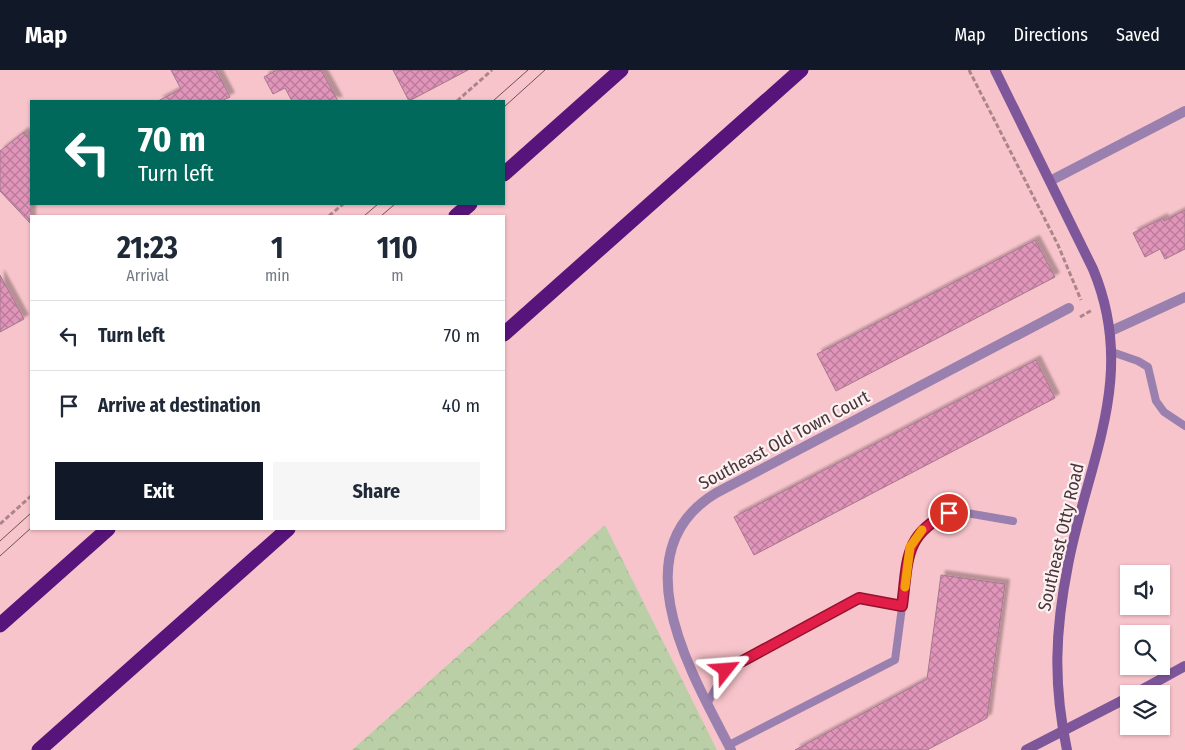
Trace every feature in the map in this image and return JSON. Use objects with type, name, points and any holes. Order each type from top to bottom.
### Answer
[{"type":"highway","points":[[505,173],[621,70]]},
{"type":"highway","points":[[505,333],[801,70]]},
{"type":"highway","points":[[457,215],[469,205]]},
{"type":"highway","points":[[0,625],[107,530]]},
{"type":"highway","points":[[39,750],[287,530]]},
{"type":"street","name":"Southeast Otty Road","points":[[995,70],[1050,180],[1102,291],[1111,331],[1112,352],[1107,416],[1068,563],[1057,630],[1056,660],[1063,731],[1067,750]]},
{"type":"street","points":[[1050,180],[1185,111]]},
{"type":"street","points":[[1111,331],[1185,297]]},
{"type":"street","name":"Southeast Old Town Court","points":[[730,748],[684,654],[668,596],[667,567],[672,541],[683,521],[701,502],[716,493],[1069,308]]},
{"type":"street","points":[[1150,685],[1185,666]]},
{"type":"street","points":[[1026,750],[1120,702]]},
{"type":"lane","points":[[1112,352],[1138,361],[1148,367],[1156,401],[1164,412],[1185,426]]},
{"type":"lane","points":[[730,748],[895,660],[910,547],[921,531],[934,520],[949,513],[962,512],[1013,521]]},
{"type":"lane","points":[[707,704],[726,670],[859,598],[902,606]]},
{"type":"path","points":[[458,100],[492,70]]},
{"type":"path","points":[[968,70],[1058,245],[1082,301]]},
{"type":"path","points":[[330,215],[342,205]]},
{"type":"path","points":[[1069,308],[1102,291]]},
{"type":"path","points":[[0,524],[30,497]]},
{"type":"green space","points":[[605,525],[717,750],[352,750]]},
{"type":"building","points":[[171,70],[216,70],[230,97],[223,100],[160,100],[181,89]]},
{"type":"building","points":[[277,70],[321,70],[337,100],[291,100],[285,88],[273,94],[264,77]]},
{"type":"building","points":[[393,70],[468,70],[411,100],[408,100]]},
{"type":"building","points":[[24,132],[30,141],[30,223],[0,191],[0,151]]},
{"type":"building","points":[[1185,210],[1185,249],[1165,259],[1160,249],[1145,257],[1133,233],[1163,218],[1164,221]]},
{"type":"building","points":[[1035,240],[1055,277],[836,391],[817,354]]},
{"type":"building","points":[[0,275],[24,319],[0,332]]},
{"type":"building","points":[[1036,360],[1055,398],[754,555],[734,517]]},
{"type":"building","points":[[941,575],[1005,584],[987,718],[927,750],[795,750],[927,679]]},
{"type":"tram line","points":[[494,100],[528,70]]},
{"type":"tram line","points":[[505,106],[545,70]]},
{"type":"tram line","points":[[365,215],[377,205]]},
{"type":"tram line","points":[[382,215],[394,205]]},
{"type":"tram line","points":[[0,541],[30,514]]},
{"type":"tram line","points":[[0,556],[30,529]]},
{"type":"slow traffic","points":[[905,587],[910,547],[922,530]]},
{"type":"route","points":[[726,670],[859,598],[902,606],[910,547],[921,531],[934,520],[949,513]]}]
